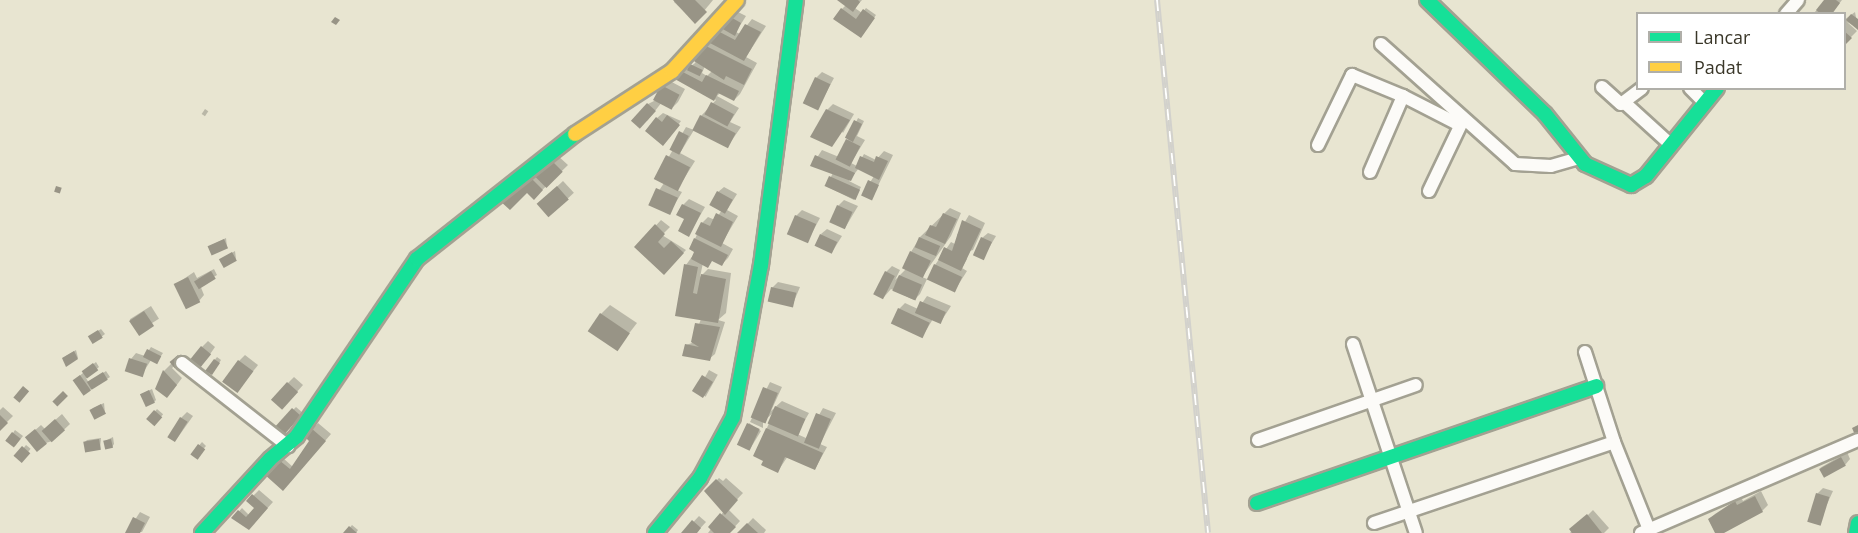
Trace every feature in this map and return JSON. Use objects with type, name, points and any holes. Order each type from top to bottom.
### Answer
[{"type":"street","points":[[202,533],[270,459],[288,446],[417,259],[550,151],[672,71],[737,0]]},
{"type":"street","points":[[655,533],[700,478],[733,417],[760,265],[796,0]]},
{"type":"street","points":[[1427,0],[1545,114],[1579,158],[1599,172],[1631,185],[1646,176],[1715,90]]},
{"type":"street","points":[[1788,12],[1798,0]]},
{"type":"street","points":[[1381,44],[1461,122],[1496,151],[1525,168],[1551,166],[1579,158]]},
{"type":"street","points":[[1318,145],[1352,75],[1461,122]]},
{"type":"street","points":[[1602,87],[1626,104],[1671,145]]},
{"type":"street","points":[[1626,104],[1640,90]]},
{"type":"street","points":[[1692,90],[1704,102]]},
{"type":"street","points":[[1370,172],[1403,96]]},
{"type":"street","points":[[1429,191],[1461,122]]},
{"type":"street","points":[[1353,344],[1416,533]]},
{"type":"street","points":[[1585,352],[1644,530],[1858,440]]},
{"type":"street","points":[[182,363],[288,446]]},
{"type":"street","points":[[1258,440],[1416,385]]},
{"type":"street","points":[[1257,503],[1596,386]]},
{"type":"street","points":[[1374,523],[1614,442]]},
{"type":"street","points":[[1856,533],[1858,523]]},
{"type":"building","points":[[673,0],[695,0],[707,12],[695,24]]},
{"type":"building","points":[[837,0],[858,0],[860,2],[853,12]]},
{"type":"building","points":[[1824,0],[1836,0],[1840,3],[1833,12],[1816,10]]},
{"type":"building","points":[[841,8],[856,19],[863,9],[875,18],[861,38],[833,19]]},
{"type":"building","points":[[1851,14],[1858,19],[1858,30],[1846,20]]},
{"type":"building","points":[[727,15],[741,23],[735,36],[721,28]]},
{"type":"building","points":[[335,17],[340,20],[336,25],[331,22]]},
{"type":"building","points":[[745,24],[761,32],[744,61],[708,42],[714,29],[735,40]]},
{"type":"building","points":[[1846,33],[1852,38],[1846,44]]},
{"type":"building","points":[[702,44],[752,69],[744,85],[726,76],[724,80],[694,61]]},
{"type":"building","points":[[690,64],[703,70],[700,76],[687,70]]},
{"type":"building","points":[[677,69],[702,82],[706,75],[739,91],[734,101],[718,93],[714,101],[673,78]]},
{"type":"building","points":[[815,77],[830,84],[818,110],[803,103]]},
{"type":"building","points":[[661,85],[680,95],[672,110],[653,100]]},
{"type":"building","points":[[711,102],[734,114],[727,127],[704,114]]},
{"type":"building","points":[[647,103],[656,111],[640,129],[631,121]]},
{"type":"building","points":[[826,109],[850,120],[832,147],[810,137]]},
{"type":"building","points":[[667,115],[680,125],[663,146],[645,131],[656,117],[662,122]]},
{"type":"building","points":[[700,115],[736,133],[728,148],[692,130]]},
{"type":"building","points":[[854,120],[862,124],[853,142],[845,138]]},
{"type":"building","points":[[679,131],[689,136],[679,155],[669,150]]},
{"type":"building","points":[[846,139],[860,146],[850,167],[836,159]]},
{"type":"building","points":[[666,155],[690,167],[678,191],[654,179]]},
{"type":"building","points":[[815,155],[855,173],[851,181],[810,166]]},
{"type":"building","points":[[860,156],[874,162],[876,156],[888,161],[879,180],[855,168]]},
{"type":"building","points":[[550,159],[563,172],[546,188],[534,175]]},
{"type":"building","points":[[528,175],[543,190],[534,200],[527,193],[510,210],[499,200]]},
{"type":"building","points":[[829,176],[860,190],[856,200],[825,186]]},
{"type":"building","points":[[868,180],[879,185],[872,200],[861,196]]},
{"type":"building","points":[[56,186],[62,188],[60,194],[54,192]]},
{"type":"building","points":[[557,186],[569,200],[548,217],[537,204]]},
{"type":"building","points":[[656,188],[678,198],[670,215],[648,205]]},
{"type":"building","points":[[717,191],[733,200],[725,214],[709,205]]},
{"type":"building","points":[[682,204],[701,213],[689,237],[678,231],[684,219],[676,215]]},
{"type":"building","points":[[837,205],[853,212],[845,229],[829,222]]},
{"type":"building","points":[[716,213],[733,222],[721,247],[695,234],[701,222],[710,226]]},
{"type":"building","points":[[943,213],[957,219],[945,244],[925,235],[930,225],[936,227]]},
{"type":"building","points":[[795,215],[816,224],[808,243],[787,234]]},
{"type":"building","points":[[962,220],[981,229],[961,271],[938,260],[944,247],[952,251]]},
{"type":"building","points":[[655,224],[665,234],[658,242],[664,248],[671,241],[684,253],[664,275],[634,247]]},
{"type":"building","points":[[820,234],[837,242],[832,254],[815,246]]},
{"type":"building","points":[[919,237],[940,246],[936,256],[915,247]]},
{"type":"building","points":[[981,237],[992,242],[984,260],[973,255]]},
{"type":"building","points":[[694,238],[728,255],[722,266],[712,261],[708,268],[691,259],[694,252],[689,249]]},
{"type":"building","points":[[224,239],[228,248],[212,255],[208,246]]},
{"type":"building","points":[[910,251],[931,261],[923,278],[902,268]]},
{"type":"building","points":[[232,252],[237,261],[224,268],[219,259]]},
{"type":"building","points":[[684,264],[698,267],[693,293],[697,294],[701,274],[726,279],[718,323],[675,316]]},
{"type":"building","points":[[934,264],[962,277],[955,293],[927,279]]},
{"type":"building","points":[[211,271],[216,279],[199,289],[194,282]]},
{"type":"building","points":[[885,271],[895,276],[883,299],[873,294]]},
{"type":"building","points":[[899,275],[922,285],[915,300],[892,291]]},
{"type":"building","points":[[188,277],[200,302],[186,309],[174,284]]},
{"type":"building","points":[[771,287],[796,293],[793,307],[768,302]]},
{"type":"building","points":[[920,301],[946,312],[941,324],[915,313]]},
{"type":"building","points":[[898,308],[930,323],[923,338],[891,323]]},
{"type":"building","points":[[144,311],[154,326],[139,336],[129,321]]},
{"type":"building","points":[[600,313],[630,333],[618,351],[588,331]]},
{"type":"building","points":[[695,323],[720,327],[710,361],[682,356],[685,344],[699,347],[691,342]]},
{"type":"building","points":[[98,330],[103,338],[93,344],[88,336]]},
{"type":"building","points":[[201,346],[211,354],[200,368],[190,360]]},
{"type":"building","points":[[147,349],[161,356],[157,364],[143,357]]},
{"type":"building","points":[[74,351],[78,359],[66,367],[62,358]]},
{"type":"building","points":[[178,355],[183,361],[175,368],[170,362]]},
{"type":"building","points":[[129,358],[147,364],[143,377],[125,371]]},
{"type":"building","points":[[214,359],[220,363],[212,375],[205,371]]},
{"type":"building","points":[[238,360],[253,371],[238,393],[222,382]]},
{"type":"building","points":[[93,363],[98,370],[87,379],[82,371]]},
{"type":"building","points":[[163,370],[177,385],[167,398],[155,389]]},
{"type":"building","points":[[103,372],[108,380],[92,390],[87,382]]},
{"type":"building","points":[[80,375],[91,391],[84,396],[73,380]]},
{"type":"building","points":[[702,375],[713,382],[703,398],[692,391]]},
{"type":"building","points":[[287,382],[298,392],[282,410],[271,400]]},
{"type":"building","points":[[23,386],[29,391],[19,403],[13,397]]},
{"type":"building","points":[[763,387],[778,393],[765,424],[751,418]]},
{"type":"building","points":[[149,390],[155,403],[146,407],[140,394]]},
{"type":"building","points":[[63,391],[68,396],[57,407],[52,402]]},
{"type":"building","points":[[101,404],[106,414],[94,420],[89,410]]},
{"type":"building","points":[[775,406],[805,419],[798,436],[768,423]]},
{"type":"building","points":[[292,408],[301,416],[284,435],[275,427]]},
{"type":"building","points":[[154,410],[162,417],[154,426],[146,419]]},
{"type":"building","points":[[816,413],[831,419],[819,449],[804,443]]},
{"type":"building","points":[[0,415],[8,423],[0,431]]},
{"type":"building","points":[[180,417],[188,422],[175,442],[167,437]]},
{"type":"building","points":[[55,419],[65,430],[52,442],[42,431]]},
{"type":"building","points":[[747,423],[760,429],[750,451],[737,445]]},
{"type":"building","points":[[1858,425],[1858,442],[1852,428]]},
{"type":"building","points":[[311,428],[326,441],[283,491],[264,474],[279,460],[290,469],[309,441],[304,436]]},
{"type":"building","points":[[766,428],[823,453],[815,470],[785,457],[778,473],[761,465],[763,461],[753,456]]},
{"type":"building","points":[[35,429],[47,444],[37,452],[25,437]]},
{"type":"building","points":[[12,432],[21,439],[14,447],[5,441]]},
{"type":"building","points":[[99,439],[101,450],[85,453],[83,442]]},
{"type":"building","points":[[111,439],[113,448],[105,450],[103,441]]},
{"type":"building","points":[[198,444],[205,449],[198,460],[190,455]]},
{"type":"building","points":[[22,446],[30,453],[22,463],[13,456]]},
{"type":"building","points":[[1841,457],[1846,466],[1824,478],[1819,469]]},
{"type":"building","points":[[716,479],[738,500],[725,515],[704,491]]},
{"type":"building","points":[[1816,493],[1829,497],[1821,526],[1807,522]]},
{"type":"building","points":[[252,494],[268,508],[249,530],[231,518],[238,510],[246,517],[254,508],[246,501]]},
{"type":"building","points":[[1755,496],[1763,512],[1724,533],[1715,533],[1708,519],[1735,501],[1737,505]]},
{"type":"building","points":[[720,513],[736,527],[730,533],[714,533],[708,527]]},
{"type":"building","points":[[1587,514],[1602,533],[1572,533],[1569,529]]},
{"type":"building","points":[[133,517],[145,523],[140,533],[125,533]]},
{"type":"building","points":[[692,520],[701,528],[697,533],[681,533]]},
{"type":"building","points":[[747,523],[758,533],[737,533]]},
{"type":"building","points":[[349,526],[357,533],[343,533]]},
{"type":"railway","points":[[1157,0],[1208,533]]},
{"type":"traffic: fast","points":[[655,533],[700,478],[733,417],[761,265],[796,0]]},
{"type":"traffic: fast","points":[[1427,0],[1545,114],[1585,164],[1631,185],[1646,176],[1715,90]]},
{"type":"traffic: fast","points":[[202,533],[270,459],[297,436],[417,259],[575,134]]},
{"type":"traffic: fast","points":[[1257,503],[1596,386]]},
{"type":"traffic: fast","points":[[1856,533],[1858,523]]},
{"type":"traffic: slow","points":[[575,134],[672,71],[737,0]]}]
